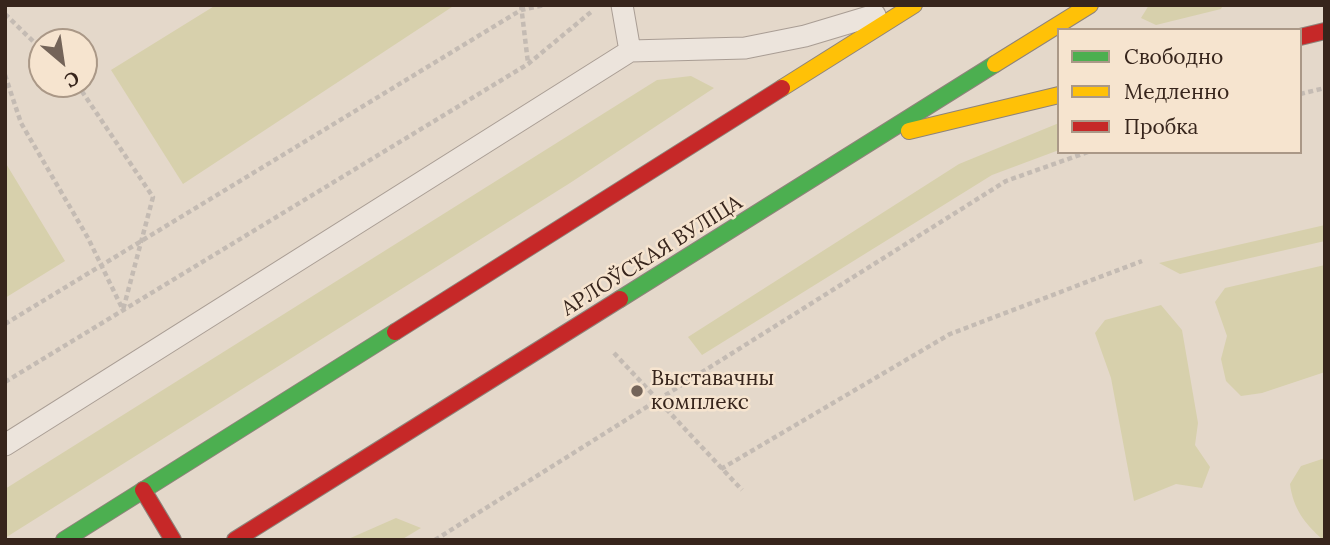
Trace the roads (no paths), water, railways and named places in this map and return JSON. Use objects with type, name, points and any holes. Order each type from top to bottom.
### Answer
[{"type":"main road","points":[[64,540],[914,5]]},
{"type":"main road","name":"АРЛОЎСКАЯ ВУЛІЦА","points":[[235,540],[1090,5]]},
{"type":"main road","points":[[1302,37],[1325,32]]},
{"type":"main road","points":[[879,138],[1057,95]]},
{"type":"main road","points":[[143,490],[173,540]]},
{"type":"lane","points":[[622,5],[630,51]]},
{"type":"lane","points":[[5,445],[630,51],[745,48],[805,36],[907,5]]},
{"type":"place","name":"Выставачны комплекс","points":[[637,391]]}]
